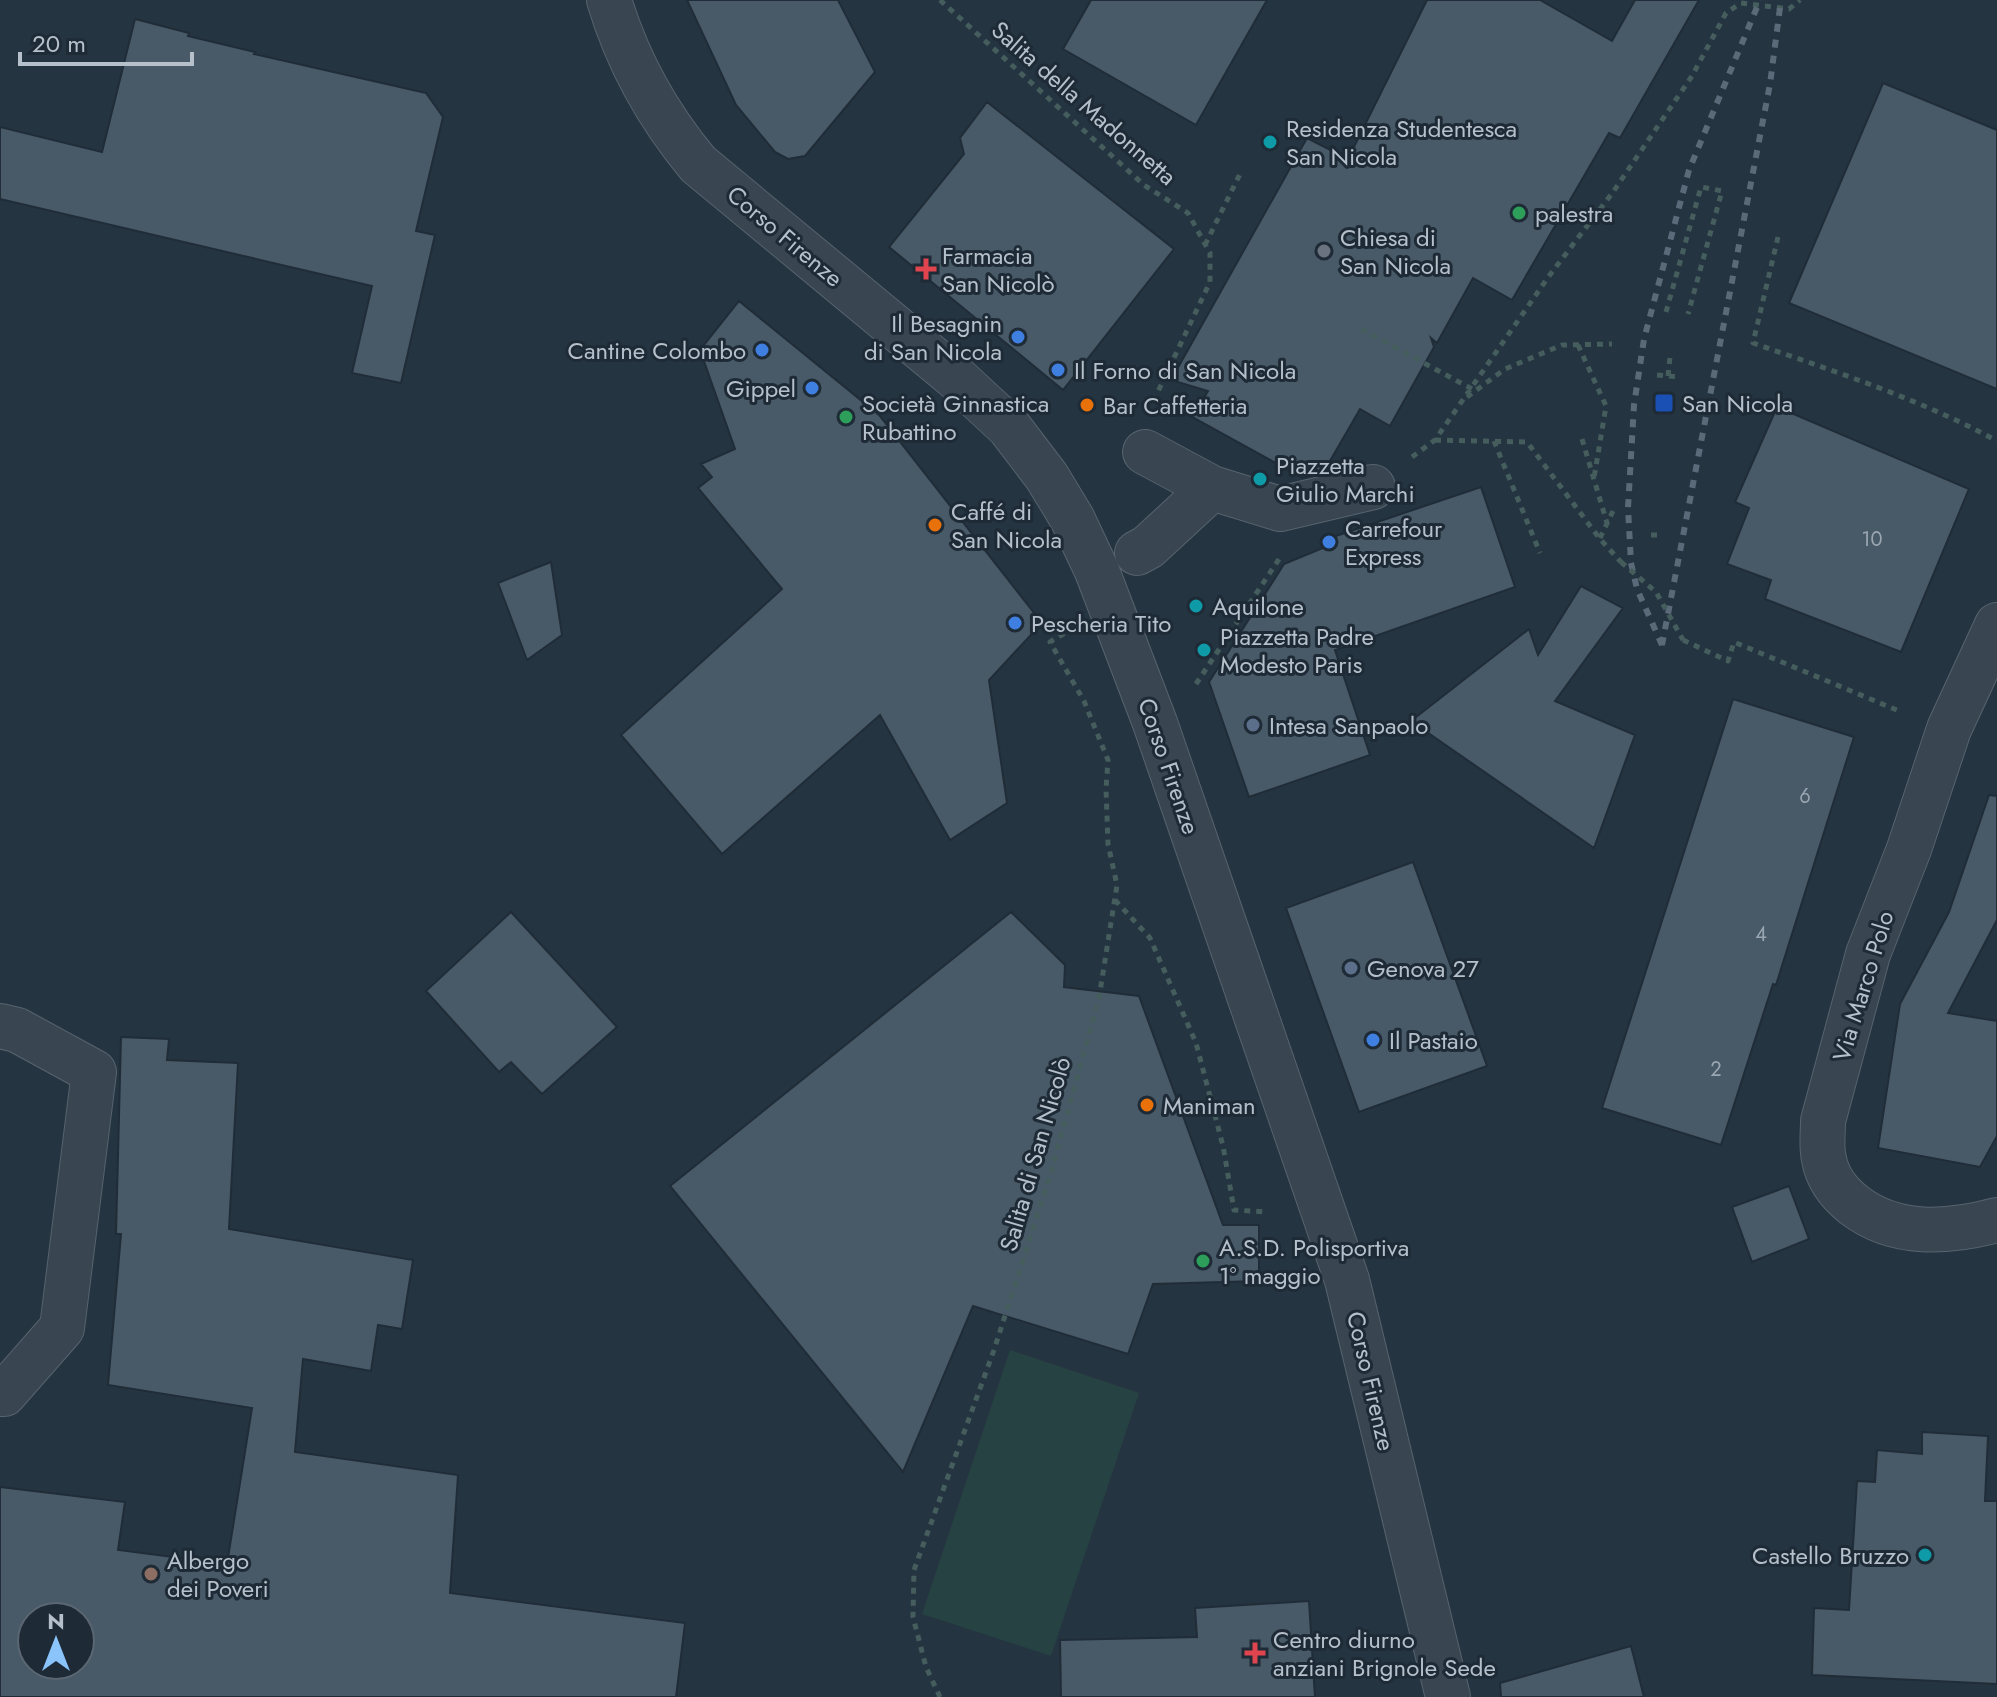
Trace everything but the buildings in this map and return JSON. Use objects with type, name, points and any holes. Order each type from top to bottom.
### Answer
[{"type":"street","name":"Corso Firenze","points":[[609,0],[632,59],[658,109],[670,130],[698,164],[954,376],[1009,427],[1047,477],[1073,520],[1097,571],[1155,723],[1347,1280],[1448,1697]]},
{"type":"street","points":[[1145,452],[1212,488],[1280,509],[1373,487]]},
{"type":"street","points":[[1137,553],[1148,547],[1212,488]]},
{"type":"street","name":"Via Marco Polo","points":[[1997,625],[1949,729],[1909,849],[1868,954],[1823,1121],[1824,1161],[1832,1182],[1847,1199],[1867,1214],[1902,1228],[1931,1230],[1997,1220]]},
{"type":"street","points":[[0,1026],[17,1030],[94,1072],[62,1328],[4,1394],[0,1394]]},
{"type":"path","name":"Salita della Madonnetta","points":[[940,0],[1144,185],[1188,213],[1210,253],[1210,282],[1135,438],[1145,452]]},
{"type":"path","points":[[1373,487],[1435,440],[1549,276],[1613,192],[1692,76],[1726,13],[1741,3],[1789,9],[1800,0]]},
{"type":"path","points":[[1205,245],[1241,172]]},
{"type":"path","points":[[1666,312],[1701,187],[1722,191],[1688,314]]},
{"type":"path","points":[[1778,237],[1753,343],[1869,383],[1936,410],[1997,441]]},
{"type":"path","points":[[1361,329],[1472,389]]},
{"type":"path","points":[[1463,401],[1505,369],[1562,345],[1612,344]]},
{"type":"path","points":[[1578,345],[1606,406],[1594,478]]},
{"type":"path","points":[[1668,376],[1670,357]]},
{"type":"path","points":[[1657,375],[1679,377]]},
{"type":"path","points":[[1582,439],[1607,523]]},
{"type":"path","points":[[1435,440],[1527,442],[1600,539],[1656,592],[1683,640],[1728,661],[1734,642],[1883,706],[1949,729]]},
{"type":"path","points":[[1494,441],[1540,553]]},
{"type":"path","points":[[1600,539],[1613,511]]},
{"type":"path","points":[[1651,535],[1662,535]]},
{"type":"path","points":[[1193,688],[1281,556]]},
{"type":"path","name":"Salita di San Nicolò","points":[[940,1697],[926,1667],[913,1617],[914,1570],[994,1350],[1050,1176],[1099,998],[1117,885],[1108,844],[1108,760],[1084,701],[1050,642],[1071,629]]},
{"type":"path","points":[[1115,900],[1150,938],[1196,1043],[1223,1146],[1234,1210],[1268,1212]]},
{"type":"green space","points":[[1010,1350],[1139,1393],[1051,1656],[922,1614]]},
{"type":"railway","points":[[1662,645],[1637,589],[1631,563],[1628,508],[1634,405],[1644,339],[1689,170],[1760,0]]},
{"type":"railway","points":[[1662,645],[1770,84],[1781,0]]},
{"type":"place","name":"Residenza Studentesca San Nicola","points":[[1270,142]]},
{"type":"place","name":"palestra","points":[[1519,213]]},
{"type":"place","name":"Chiesa di San Nicola","points":[[1324,251]]},
{"type":"place","name":"Farmacia San Nicolò","points":[[926,269]]},
{"type":"place","name":"Il Besagnin di San Nicola","points":[[1018,337]]},
{"type":"place","name":"Cantine Colombo","points":[[762,350]]},
{"type":"place","name":"Il Forno di San Nicola","points":[[1058,370]]},
{"type":"place","name":"Gippel","points":[[812,388]]},
{"type":"place","name":"San Nicola","points":[[1664,403]]},
{"type":"place","name":"Bar Caffetteria","points":[[1087,405]]},
{"type":"place","name":"Società Ginnastica Rubattino","points":[[846,417]]},
{"type":"place","name":"Piazzetta Giulio Marchi","points":[[1260,479]]},
{"type":"place","name":"Caffé di San Nicola","points":[[935,525]]},
{"type":"place","name":"Carrefour Express","points":[[1329,542]]},
{"type":"place","name":"Aquilone","points":[[1196,606]]},
{"type":"place","name":"Pescheria Tito","points":[[1015,623]]},
{"type":"place","name":"Piazzetta Padre Modesto Paris","points":[[1204,650]]},
{"type":"place","name":"Intesa Sanpaolo","points":[[1253,725]]},
{"type":"place","name":"Genova 27","points":[[1351,968]]},
{"type":"place","name":"Il Pastaio","points":[[1373,1040]]},
{"type":"place","name":"Maniman","points":[[1147,1105]]},
{"type":"place","name":"A.S.D. Polisportiva 1° maggio","points":[[1203,1261]]},
{"type":"place","name":"Castello Bruzzo","points":[[1925,1555]]},
{"type":"place","name":"Albergo dei Poveri","points":[[151,1574]]},
{"type":"place","name":"Centro diurno anziani Brignole Sede","points":[[1255,1653]]}]
